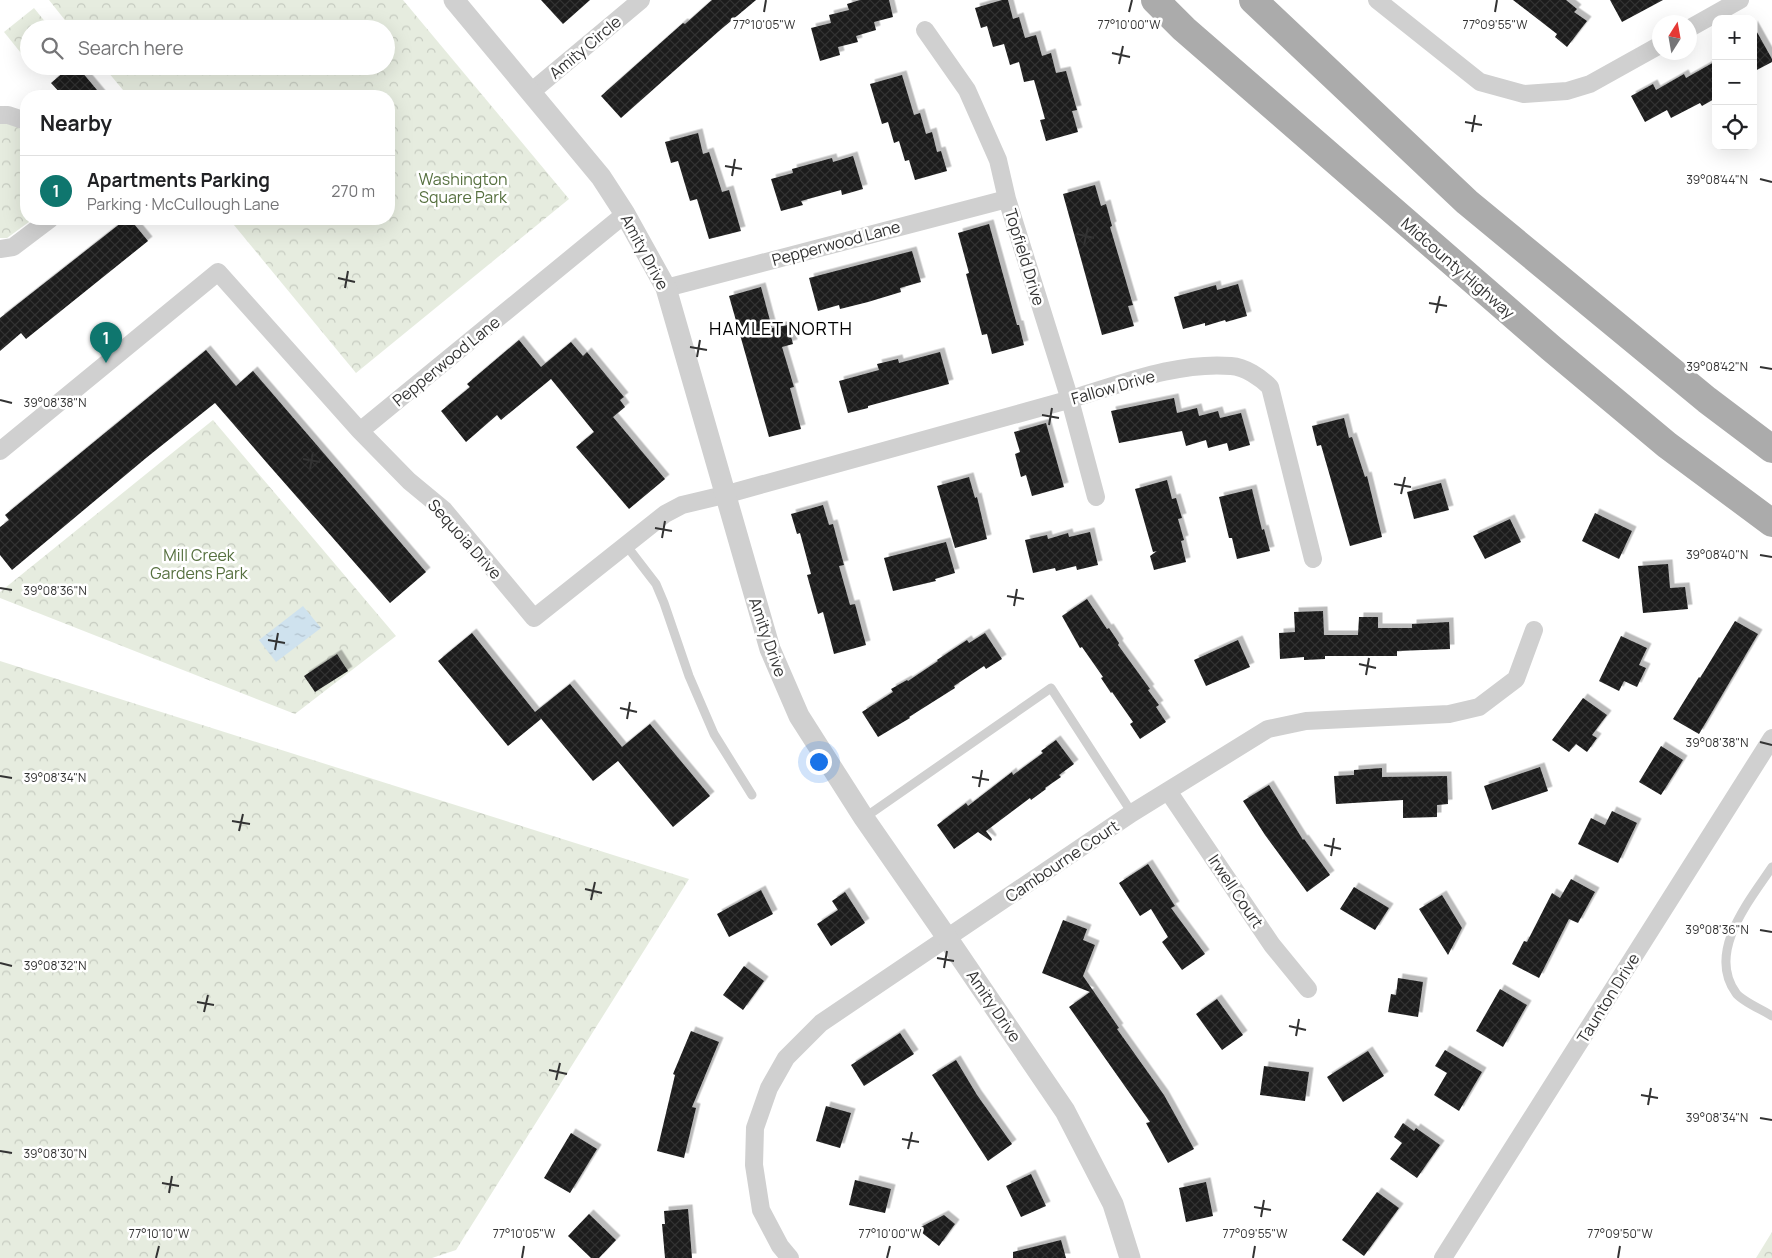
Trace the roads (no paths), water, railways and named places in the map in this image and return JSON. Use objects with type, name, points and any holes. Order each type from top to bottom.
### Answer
[{"type":"main road","name":"Midcounty Highway","points":[[1155,0],[1184,29],[1551,348],[1667,445],[1772,523]]},
{"type":"main road","points":[[1253,0],[1466,202],[1707,400],[1772,449]]},
{"type":"street","name":"Amity Drive","points":[[454,0],[601,177],[625,214],[666,288],[724,495],[770,649],[798,716],[864,818],[1065,1111],[1113,1204],[1130,1258]]},
{"type":"street","name":"Amity Circle","points":[[531,92],[640,0]]},
{"type":"street","points":[[1377,0],[1480,82],[1524,94],[1566,91],[1590,84],[1652,49]]},
{"type":"street","points":[[1697,24],[1740,0]]},
{"type":"street","name":"Topfield Drive","points":[[924,30],[967,90],[998,160],[1007,199],[1070,400],[1096,497]]},
{"type":"street","points":[[0,115],[8,115],[20,119]]},
{"type":"street","name":"Pepperwood Lane","points":[[666,288],[1007,199]]},
{"type":"street","name":"Pepperwood Lane","points":[[360,431],[625,214]]},
{"type":"street","points":[[0,249],[13,247],[42,225]]},
{"type":"street","name":"Sequoia Drive","points":[[0,451],[218,272],[360,431],[409,481],[444,510],[534,618],[665,514],[682,505],[724,495]]},
{"type":"street","name":"Fallow Drive","points":[[724,495],[1070,400],[1160,373],[1201,367],[1232,366],[1258,376],[1270,387],[1313,559]]},
{"type":"street","name":"Cambourne Court","points":[[790,1258],[780,1246],[761,1210],[754,1165],[755,1128],[769,1088],[786,1058],[821,1023],[1132,814],[1268,729],[1306,721],[1449,714],[1479,707],[1516,679],[1534,630]]},
{"type":"street","name":"Taunton Drive","points":[[1443,1258],[1772,738]]},
{"type":"street","name":"Irwell Court","points":[[1168,791],[1272,945],[1308,989]]},
{"type":"lane","points":[[626,545],[656,584],[689,676],[714,734],[752,795]]},
{"type":"lane","points":[[864,818],[1051,688],[1132,814]]},
{"type":"lane","points":[[1772,867],[1733,927],[1727,950],[1726,973],[1736,994],[1772,1016]]},
{"type":"water","points":[[303,606],[321,628],[276,662],[259,640]]},
{"type":"place","name":"Apartments Parking","points":[[106,363]]},
{"type":"district","name":"HAMLET NORTH","points":[[781,328]]},
{"type":"park label","name":"Washington Square Park","points":[[463,188]]},
{"type":"park label","name":"Mill Creek Gardens Park","points":[[199,564]]}]
